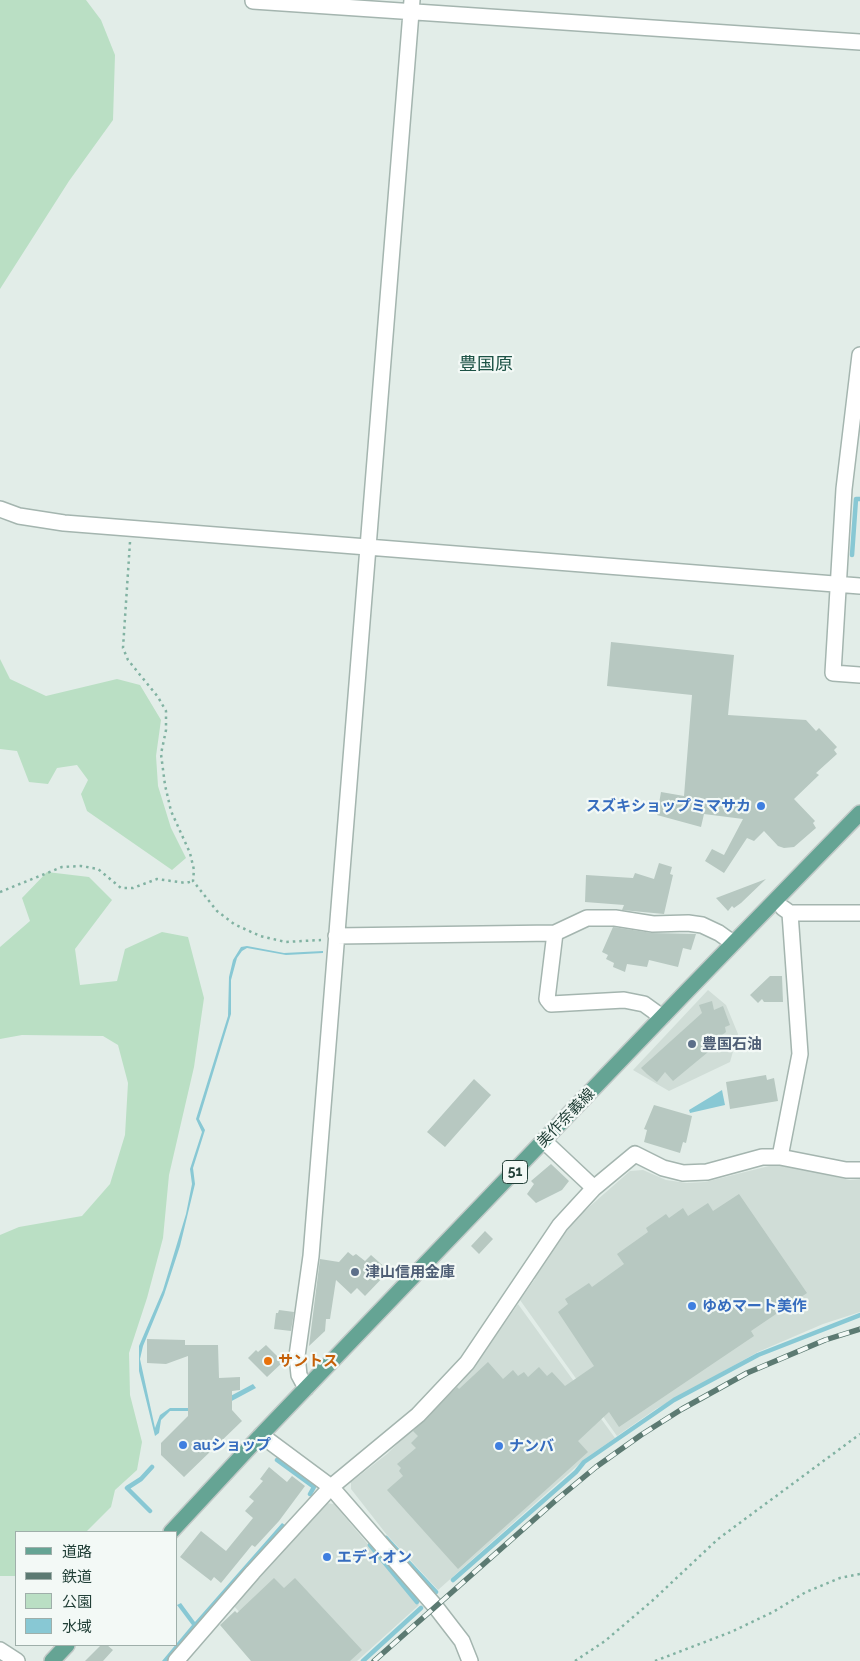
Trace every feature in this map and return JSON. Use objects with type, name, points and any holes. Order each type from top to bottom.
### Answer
[{"type":"main road","name":"美作奈義線","points":[[172,1531],[306,1388],[860,813]]},
{"type":"main road","points":[[52,1661],[66,1646]]},
{"type":"street","points":[[253,1],[411,5],[860,42]]},
{"type":"street","points":[[306,1388],[299,1375],[297,1356],[312,1256],[411,5]]},
{"type":"street","points":[[860,355],[844,489],[833,673],[860,675]]},
{"type":"street","points":[[0,509],[19,516],[64,524],[860,586]]},
{"type":"street","points":[[774,901],[790,913],[860,913]]},
{"type":"street","points":[[780,1157],[800,1054],[790,913]]},
{"type":"street","points":[[336,936],[555,933],[587,918],[615,918],[653,924],[688,923],[702,925],[719,933],[733,944]]},
{"type":"street","points":[[555,933],[547,999],[551,1004],[624,1000],[644,1004],[662,1017]]},
{"type":"street","points":[[544,1142],[594,1188]]},
{"type":"street","points":[[176,1661],[246,1579],[331,1487],[418,1415],[467,1364],[560,1225],[594,1188],[635,1154],[663,1168],[683,1173],[707,1172],[762,1157],[780,1157],[846,1170],[860,1170]]},
{"type":"street","points":[[261,1435],[331,1487],[435,1606],[462,1641],[470,1661]]},
{"type":"street","points":[[0,1650],[17,1661]]},
{"type":"path","points":[[131,536],[123,648],[128,660],[158,697],[166,711],[166,730],[161,754],[165,785],[172,811],[190,853],[194,870],[193,881],[217,910],[234,924],[260,936],[286,942],[305,942],[336,936]]},
{"type":"path","points":[[0,892],[62,867],[71,866],[98,869],[122,888],[133,888],[157,879],[186,883],[193,881]]},
{"type":"path","points":[[575,1661],[605,1641],[652,1601],[718,1539],[860,1434]]},
{"type":"path","points":[[655,1661],[731,1632],[773,1612],[806,1592],[840,1578],[860,1574]]},
{"type":"shaded area","points":[[708,990],[726,1005],[738,1034],[730,1062],[669,1091],[633,1070]]},
{"type":"shaded area","name":"ゆめマート美作","points":[[777,1164],[850,1180],[860,1179],[860,1312],[823,1324],[758,1352],[656,1409],[617,1436],[520,1300],[535,1279],[533,1277],[557,1242],[580,1215],[630,1171],[643,1170],[666,1180],[687,1183],[705,1182]]},
{"type":"shaded area","name":"ナンバ","points":[[518,1304],[615,1438],[586,1458],[438,1590],[387,1535],[351,1489],[351,1482],[387,1454],[470,1372]]},
{"type":"shaded area","name":"エディオン","points":[[326,1503],[334,1504],[419,1605],[357,1661],[283,1661],[234,1606]]},
{"type":"green space","points":[[0,0],[86,0],[101,20],[115,55],[113,120],[69,181],[0,289]]},
{"type":"green space","points":[[0,659],[10,679],[46,696],[117,679],[140,685],[161,720],[156,756],[158,786],[171,828],[186,858],[172,870],[87,811],[81,794],[88,780],[77,765],[57,768],[48,784],[29,782],[17,751],[0,749]]},
{"type":"green space","points":[[47,872],[89,877],[112,900],[75,949],[80,985],[117,981],[125,949],[162,932],[188,937],[204,998],[194,1067],[169,1175],[163,1238],[147,1298],[129,1353],[130,1395],[142,1442],[137,1470],[115,1490],[111,1507],[87,1531],[15,1531],[15,1576],[0,1576],[0,1235],[19,1227],[82,1216],[110,1184],[125,1135],[128,1083],[118,1045],[103,1036],[22,1035],[0,1039],[0,947],[30,921],[22,898]]},
{"type":"water","points":[[247,946],[284,953],[323,951],[323,953],[286,955],[247,948],[237,958],[231,980],[231,1014],[199,1119],[205,1130],[193,1168],[195,1184],[180,1246],[164,1295],[143,1346],[140,1359],[155,1428],[160,1415],[170,1408],[208,1408],[253,1384],[256,1388],[213,1411],[170,1411],[161,1420],[159,1433],[155,1436],[139,1371],[139,1346],[163,1290],[186,1214],[192,1184],[190,1169],[202,1132],[196,1119],[228,1016],[229,977],[233,960],[241,947]]},
{"type":"water","points":[[722,1090],[725,1105],[690,1113],[689,1110]]},
{"type":"water","points":[[282,1523],[285,1525],[210,1610],[171,1661],[162,1661],[174,1646],[178,1646],[178,1642],[192,1625],[178,1604],[181,1603],[195,1622]]},
{"type":"building","points":[[611,642],[734,655],[728,715],[806,720],[816,731],[819,728],[837,747],[834,750],[837,754],[816,773],[819,775],[794,799],[815,821],[813,823],[816,828],[794,847],[784,848],[778,846],[764,831],[754,841],[747,838],[724,873],[705,861],[712,849],[724,855],[743,819],[704,814],[701,827],[657,815],[661,792],[684,796],[692,695],[607,686]]},
{"type":"building","points":[[659,863],[672,867],[670,874],[673,875],[664,914],[622,910],[624,905],[585,902],[586,875],[633,878],[635,873],[654,879]]},
{"type":"building","points":[[766,879],[741,903],[734,908],[732,906],[728,911],[716,898]]},
{"type":"building","points":[[613,927],[652,933],[696,934],[691,950],[683,948],[678,967],[649,960],[647,967],[627,964],[625,972],[613,967],[614,963],[606,959],[608,955],[602,952]]},
{"type":"building","points":[[770,976],[782,976],[783,1002],[764,1002],[762,999],[758,1003],[750,995]]},
{"type":"building","points":[[712,1001],[714,1010],[723,1006],[730,1025],[725,1027],[726,1032],[722,1035],[725,1038],[673,1081],[665,1072],[657,1082],[641,1068],[702,1013],[699,1005]]},
{"type":"building","points":[[766,1075],[767,1080],[774,1078],[778,1101],[730,1109],[726,1082]]},
{"type":"building","points":[[474,1079],[491,1095],[445,1147],[427,1132]]},
{"type":"building","points":[[654,1105],[692,1116],[686,1143],[683,1142],[680,1153],[644,1142],[647,1130],[644,1129]]},
{"type":"building","points":[[551,1164],[569,1181],[562,1190],[536,1203],[527,1194],[534,1184],[531,1181]]},
{"type":"building","points":[[739,1194],[807,1293],[751,1331],[754,1336],[619,1427],[609,1412],[578,1441],[588,1452],[458,1569],[387,1490],[403,1476],[399,1471],[401,1468],[397,1464],[416,1448],[411,1443],[418,1436],[413,1431],[457,1387],[459,1389],[488,1362],[503,1379],[513,1370],[518,1376],[524,1372],[528,1377],[539,1367],[547,1376],[552,1372],[565,1386],[594,1366],[558,1312],[568,1304],[565,1299],[589,1283],[592,1287],[624,1264],[617,1254],[648,1232],[646,1228],[666,1214],[669,1218],[683,1208],[688,1216],[708,1203],[713,1211]]},
{"type":"building","points":[[485,1231],[493,1239],[479,1254],[471,1246]]},
{"type":"building","points":[[348,1252],[353,1256],[356,1254],[365,1261],[371,1255],[389,1271],[365,1296],[357,1288],[351,1294],[336,1280],[330,1319],[326,1319],[325,1331],[309,1346],[320,1259],[339,1262]]},
{"type":"building","points":[[279,1310],[294,1312],[291,1331],[274,1329],[276,1313]]},
{"type":"building","points":[[147,1339],[185,1340],[185,1345],[218,1345],[219,1378],[240,1377],[240,1390],[232,1391],[232,1410],[242,1421],[184,1477],[161,1455],[161,1443],[188,1416],[188,1356],[166,1364],[147,1363]]},
{"type":"building","points":[[266,1345],[283,1362],[267,1377],[248,1358],[256,1350],[258,1352]]},
{"type":"building","points":[[269,1467],[287,1482],[292,1476],[305,1486],[279,1521],[255,1547],[252,1545],[221,1583],[214,1577],[211,1581],[180,1557],[201,1531],[226,1551],[253,1518],[245,1511],[254,1501],[249,1497],[263,1481],[260,1479]]},
{"type":"building","points":[[274,1578],[284,1588],[295,1578],[362,1650],[350,1661],[251,1661],[220,1625],[235,1611],[237,1613]]},
{"type":"building","points":[[100,1646],[108,1646],[113,1650],[103,1661],[85,1661]]},
{"type":"waterway","points":[[852,555],[856,499],[860,499]]},
{"type":"waterway","points":[[453,1580],[576,1472],[584,1462],[674,1400],[758,1355],[860,1315]]},
{"type":"waterway","points":[[277,1460],[314,1487],[310,1494]]},
{"type":"waterway","points":[[150,1511],[127,1488],[141,1479],[152,1467]]},
{"type":"waterway","points":[[386,1538],[436,1592]]},
{"type":"waterway","points":[[370,1545],[417,1602]]},
{"type":"waterway","points":[[363,1661],[421,1608]]},
{"type":"railway","points":[[374,1661],[555,1501],[596,1467],[641,1435],[682,1409],[747,1373],[825,1340],[860,1329]]},
{"type":"place","name":"スズキショップミマサカ","points":[[761,806]]},
{"type":"place","name":"豊国石油","points":[[692,1044]]},
{"type":"place","name":"津山信用金庫","points":[[355,1272]]},
{"type":"place","name":"ゆめマート美作","points":[[692,1306]]},
{"type":"place","name":"サントス","points":[[268,1361]]},
{"type":"place","name":"auショップ","points":[[183,1445]]},
{"type":"place","name":"ナンバ","points":[[499,1446]]},
{"type":"place","name":"エディオン","points":[[327,1557]]},
{"type":"district","name":"豊国原","points":[[486,365]]}]
